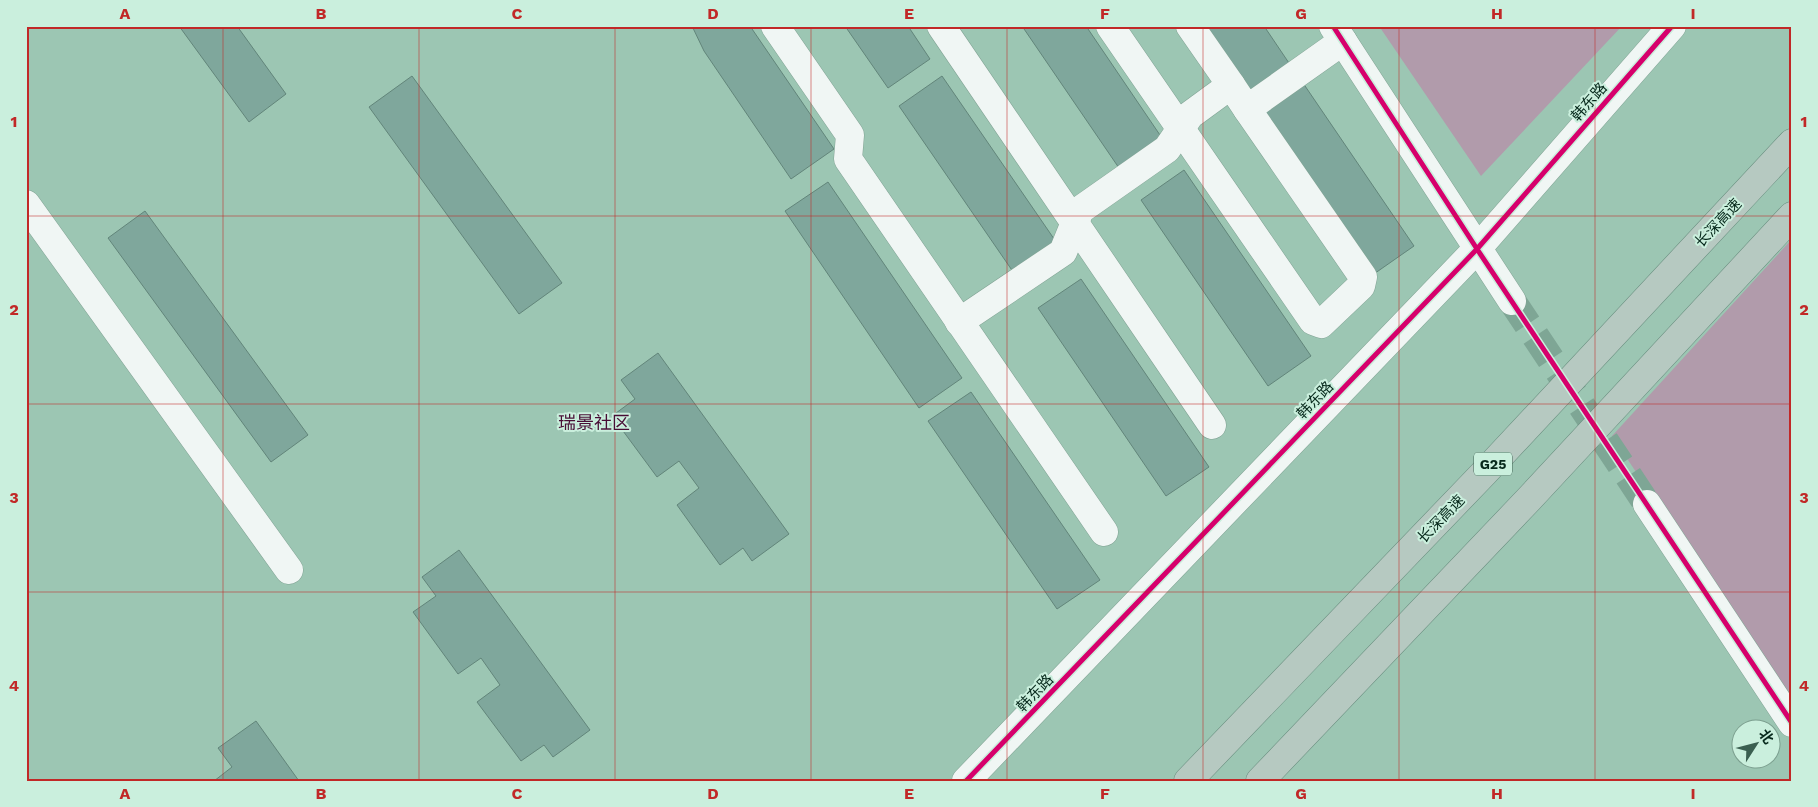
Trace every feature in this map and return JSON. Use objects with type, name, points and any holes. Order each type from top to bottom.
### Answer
[{"type":"highway","name":"长深高速","points":[[1188,781],[1491,466],[1792,143]]},
{"type":"highway","points":[[1260,781],[1529,499],[1792,216]]},
{"type":"street","points":[[775,26],[850,135],[848,159],[1104,532]]},
{"type":"street","points":[[941,26],[1212,425]]},
{"type":"street","points":[[1110,26],[1313,320],[1322,324],[1361,286],[1363,277],[1190,26]]},
{"type":"street","name":"韩东路","points":[[966,781],[1477,249],[1672,26]]},
{"type":"street","points":[[1247,109],[1338,34],[1512,301]]},
{"type":"street","points":[[959,322],[1062,252],[1080,210],[1167,149],[1190,115],[1231,85]]},
{"type":"street","points":[[26,204],[289,570]]},
{"type":"street","points":[[1646,504],[1792,723]]},
{"type":"shaded area","points":[[1379,26],[1622,26],[1481,176]]},
{"type":"shaded area","points":[[1792,239],[1792,706],[1612,436]]},
{"type":"building","points":[[179,26],[237,26],[286,94],[249,122]]},
{"type":"building","points":[[692,26],[750,26],[834,149],[791,179],[704,51]]},
{"type":"building","points":[[845,26],[908,26],[930,59],[888,88]]},
{"type":"building","points":[[1022,26],[1086,26],[1162,138],[1119,168]]},
{"type":"building","points":[[1200,26],[1264,26],[1293,69],[1249,98]]},
{"type":"building","points":[[412,76],[562,283],[519,314],[369,107]]},
{"type":"building","points":[[942,76],[1061,249],[1018,279],[899,106]]},
{"type":"building","points":[[1303,83],[1414,246],[1371,276],[1259,113]]},
{"type":"building","points":[[1184,170],[1311,356],[1268,386],[1141,200]]},
{"type":"building","points":[[828,182],[962,378],[919,408],[785,211]]},
{"type":"building","points":[[145,211],[308,435],[271,462],[108,238]]},
{"type":"building","points":[[1081,279],[1209,467],[1166,496],[1038,308]]},
{"type":"building","points":[[658,353],[789,534],[752,561],[743,548],[720,565],[677,505],[699,488],[679,461],[657,477],[612,416],[635,399],[621,380]]},
{"type":"building","points":[[971,392],[1100,580],[1057,609],[928,421]]},
{"type":"building","points":[[459,550],[590,730],[553,757],[544,745],[521,761],[477,702],[500,685],[481,658],[458,674],[413,612],[436,596],[422,577]]},
{"type":"building","points":[[256,721],[299,781],[214,781],[232,767],[218,748]]},
{"type":"tunnel","points":[[1512,301],[1647,504]]},
{"type":"cycle path","points":[[1333,26],[1477,249],[1792,723]]},
{"type":"cycle path","points":[[966,781],[1477,249],[1672,26]]},
{"type":"district","name":"瑞景社区","points":[[594,423]]}]
